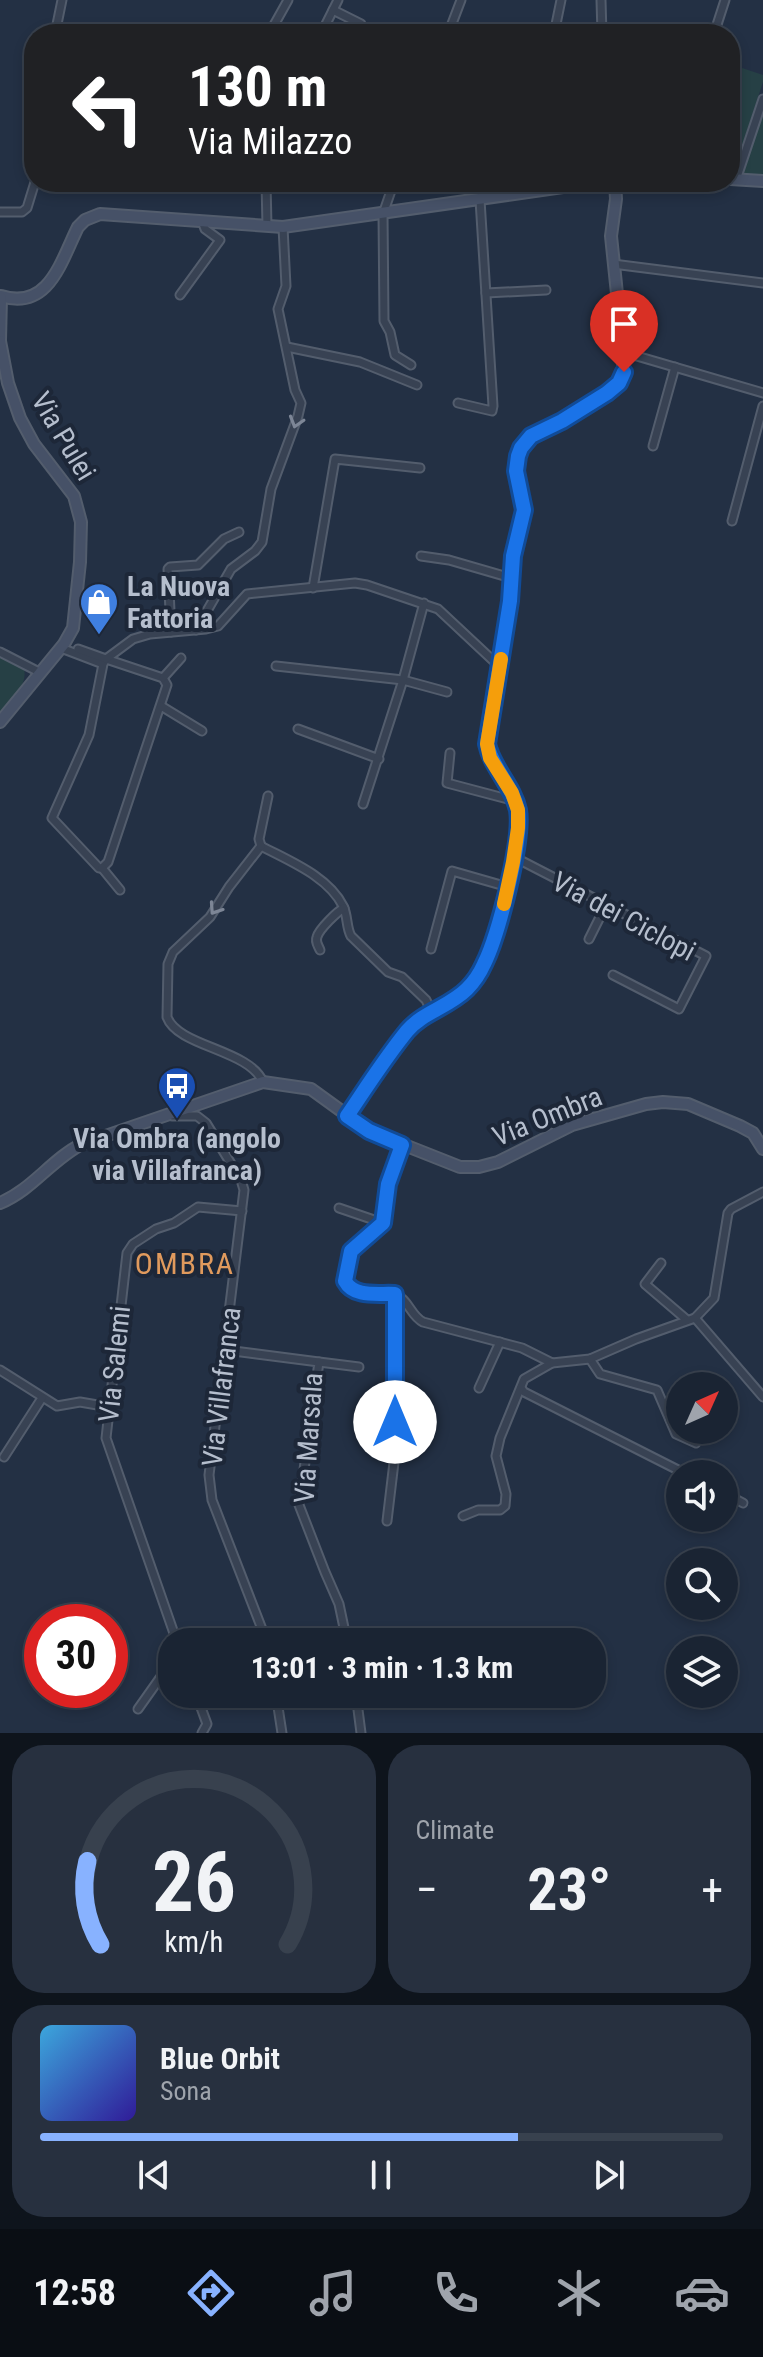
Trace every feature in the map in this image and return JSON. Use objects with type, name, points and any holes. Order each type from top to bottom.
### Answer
[{"type":"street","points":[[57,24],[62,0]]},
{"type":"street","points":[[275,24],[288,0]]},
{"type":"street","points":[[326,24],[338,0]]},
{"type":"street","points":[[452,24],[461,0]]},
{"type":"street","points":[[556,24],[561,0]]},
{"type":"street","points":[[601,0],[602,24]]},
{"type":"street","points":[[717,24],[725,0]]},
{"type":"street","points":[[333,10],[361,24]]},
{"type":"street","points":[[740,160],[763,99]]},
{"type":"street","points":[[740,179],[763,181]]},
{"type":"street","points":[[0,212],[22,212],[27,208],[32,192]]},
{"type":"street","points":[[266,192],[267,226]]},
{"type":"street","points":[[391,192],[383,214],[384,321],[395,355],[411,365]]},
{"type":"street","points":[[1,299],[36,296],[47,287],[78,227],[85,220],[100,214],[283,227],[532,192]]},
{"type":"street","points":[[347,1116],[416,1022],[457,998],[480,972],[508,887],[518,810],[490,758],[487,744],[513,556],[524,510],[516,471],[521,448],[538,432],[613,389],[624,372],[611,236],[616,192]]},
{"type":"street","points":[[458,403],[492,411],[493,406],[480,200]]},
{"type":"street","points":[[180,295],[220,240],[205,229],[202,221]]},
{"type":"street","points":[[196,630],[231,569],[255,551],[264,537],[271,489],[301,403],[295,390],[278,309],[286,286],[283,227]]},
{"type":"street","points":[[613,264],[763,283]]},
{"type":"street","points":[[486,293],[546,290]]},
{"type":"street","name":"Via Pulei","points":[[0,722],[63,646],[73,628],[81,533],[74,496],[34,444],[20,418],[8,383],[0,341],[1,299]]},
{"type":"street","points":[[287,347],[360,362],[417,385]]},
{"type":"street","points":[[623,352],[763,393]]},
{"type":"street","points":[[653,446],[675,367]]},
{"type":"street","points":[[732,521],[763,406]]},
{"type":"street","points":[[313,588],[335,459],[420,468]]},
{"type":"street","points":[[171,632],[168,569],[198,565],[224,539],[239,532]]},
{"type":"street","points":[[421,556],[449,560],[511,578]]},
{"type":"street","points":[[48,827],[89,735],[104,662],[133,639],[221,624],[247,594],[355,583],[367,585],[438,609],[500,667]]},
{"type":"street","points":[[363,804],[424,603]]},
{"type":"street","points":[[63,646],[104,662],[163,678],[167,685],[108,862],[102,868]]},
{"type":"street","points":[[0,652],[41,673]]},
{"type":"street","points":[[163,678],[181,658]]},
{"type":"street","points":[[276,666],[403,680],[447,692]]},
{"type":"street","points":[[161,706],[202,731]]},
{"type":"street","points":[[298,729],[379,759]]},
{"type":"street","points":[[450,753],[447,783],[515,801]]},
{"type":"street","points":[[268,796],[259,839],[261,846],[326,884],[344,908],[351,936],[388,972],[402,977],[426,1000],[431,1011]]},
{"type":"street","points":[[52,818],[120,890]]},
{"type":"street","points":[[261,846],[210,917],[173,952],[168,964],[167,1017],[170,1024],[197,1042],[254,1069],[263,1082]]},
{"type":"street","name":"Via dei Ciclopi","points":[[514,857],[706,956],[679,1009],[613,975]]},
{"type":"street","points":[[431,949],[452,871],[508,887]]},
{"type":"street","points":[[589,939],[606,905]]},
{"type":"street","points":[[320,950],[316,940],[318,934],[344,908]]},
{"type":"street","name":"Via Ombra","points":[[0,1203],[22,1191],[74,1148],[263,1082],[311,1089],[369,1131],[450,1165],[479,1167],[510,1158],[580,1122],[646,1104],[671,1101],[688,1104],[747,1129],[763,1149]]},
{"type":"street","name":"Via Villafranca","points":[[171,1113],[178,1117],[197,1116],[206,1123],[243,1185],[209,1489],[262,1628]]},
{"type":"street","points":[[402,1145],[388,1184],[383,1223],[351,1251],[345,1281],[349,1288],[356,1292],[395,1294],[423,1322],[522,1348],[552,1363]]},
{"type":"street","points":[[463,1516],[478,1510],[500,1510],[505,1506],[506,1494],[496,1456],[524,1379],[552,1363],[590,1359],[691,1319],[714,1298],[728,1213],[763,1192]]},
{"type":"street","name":"Via Salemi","points":[[172,1628],[106,1438],[129,1247],[198,1207],[242,1211]]},
{"type":"street","points":[[339,1208],[383,1223]]},
{"type":"street","points":[[661,1263],[645,1284],[691,1319],[763,1397]]},
{"type":"street","points":[[387,1521],[395,1454],[395,1294]]},
{"type":"street","points":[[479,1388],[500,1342]]},
{"type":"street","name":"Via Marsala","points":[[226,1350],[319,1362],[299,1505],[339,1604],[344,1628]]},
{"type":"street","points":[[590,1359],[600,1374],[653,1387],[666,1411]]},
{"type":"street","points":[[319,1362],[359,1367]]},
{"type":"street","points":[[0,1370],[57,1406],[80,1402],[109,1407]]},
{"type":"street","points":[[521,1388],[666,1464]]},
{"type":"street","points":[[4,1457],[42,1398]]},
{"type":"street","points":[[738,1500],[743,1503]]},
{"type":"street","points":[[138,1709],[158,1681]]},
{"type":"street","points":[[201,1708],[207,1724],[202,1733]]},
{"type":"street","points":[[278,1708],[282,1733]]},
{"type":"street","points":[[358,1708],[361,1733]]},
{"type":"green space","points":[[740,67],[763,75],[740,152]]},
{"type":"green space","points":[[763,111],[763,179],[742,175]]},
{"type":"green space","points":[[0,658],[24,667],[25,674],[18,692],[0,714]]},
{"type":"slow traffic","points":[[501,659],[487,744],[490,758],[512,793],[518,810],[513,862],[504,904]]},
{"type":"place","name":"La Nuova Fattoria","points":[[99,636]]},
{"type":"place","name":"Via Ombra (angolo via Villafranca)","points":[[177,1120]]},
{"type":"district","name":"OMBRA","points":[[185,1264]]},
{"type":"route","points":[[395,1422],[395,1294],[356,1292],[345,1281],[351,1251],[383,1223],[388,1184],[402,1145],[369,1131],[347,1116],[407,1032],[422,1017],[457,998],[471,985],[487,957],[508,887],[518,828],[518,810],[512,793],[490,758],[487,744],[510,601],[513,556],[524,510],[516,471],[518,456],[531,436],[607,393],[619,383],[624,372]]}]
